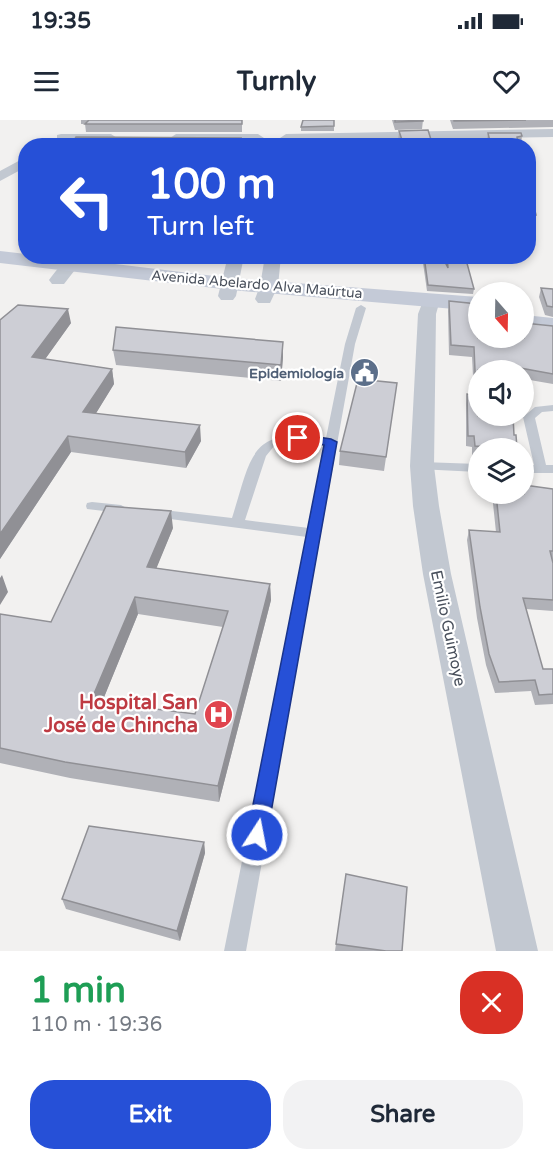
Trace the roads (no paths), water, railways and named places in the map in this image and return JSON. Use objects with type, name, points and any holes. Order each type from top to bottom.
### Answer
[{"type":"street","points":[[60,138],[77,126]]},
{"type":"street","points":[[286,137],[553,133]]},
{"type":"street","points":[[165,138],[258,137]]},
{"type":"street","points":[[0,177],[18,166]]},
{"type":"street","name":"Avenida Abelardo Alva Maúrtua","points":[[0,257],[18,262]]},
{"type":"street","name":"Avenida Abelardo Alva Maúrtua","points":[[28,264],[64,273]]},
{"type":"street","points":[[229,290],[234,264]]},
{"type":"street","points":[[267,293],[272,264]]},
{"type":"street","name":"Avenida Abelardo Alva Maúrtua","points":[[0,274],[64,273],[429,307],[468,316]]},
{"type":"street","name":"Avenida Abelardo Alva Maúrtua","points":[[267,293],[361,308],[468,305]]},
{"type":"street","name":"Emilio Guimoye","points":[[429,307],[422,466],[426,506],[437,574],[517,951]]},
{"type":"street","points":[[534,309],[553,310]]},
{"type":"street","points":[[534,323],[553,325]]},
{"type":"lane","points":[[235,951],[350,344],[361,308]]},
{"type":"lane","points":[[547,469],[529,417],[539,409],[553,408]]},
{"type":"lane","points":[[237,523],[261,454],[269,444],[282,439],[298,438],[331,442]]},
{"type":"lane","points":[[422,466],[468,468]]},
{"type":"lane","points":[[92,506],[314,532]]},
{"type":"place","name":"Epidemiología","points":[[365,373]]},
{"type":"place","name":"Hospital San José de Chincha","points":[[219,714]]}]
